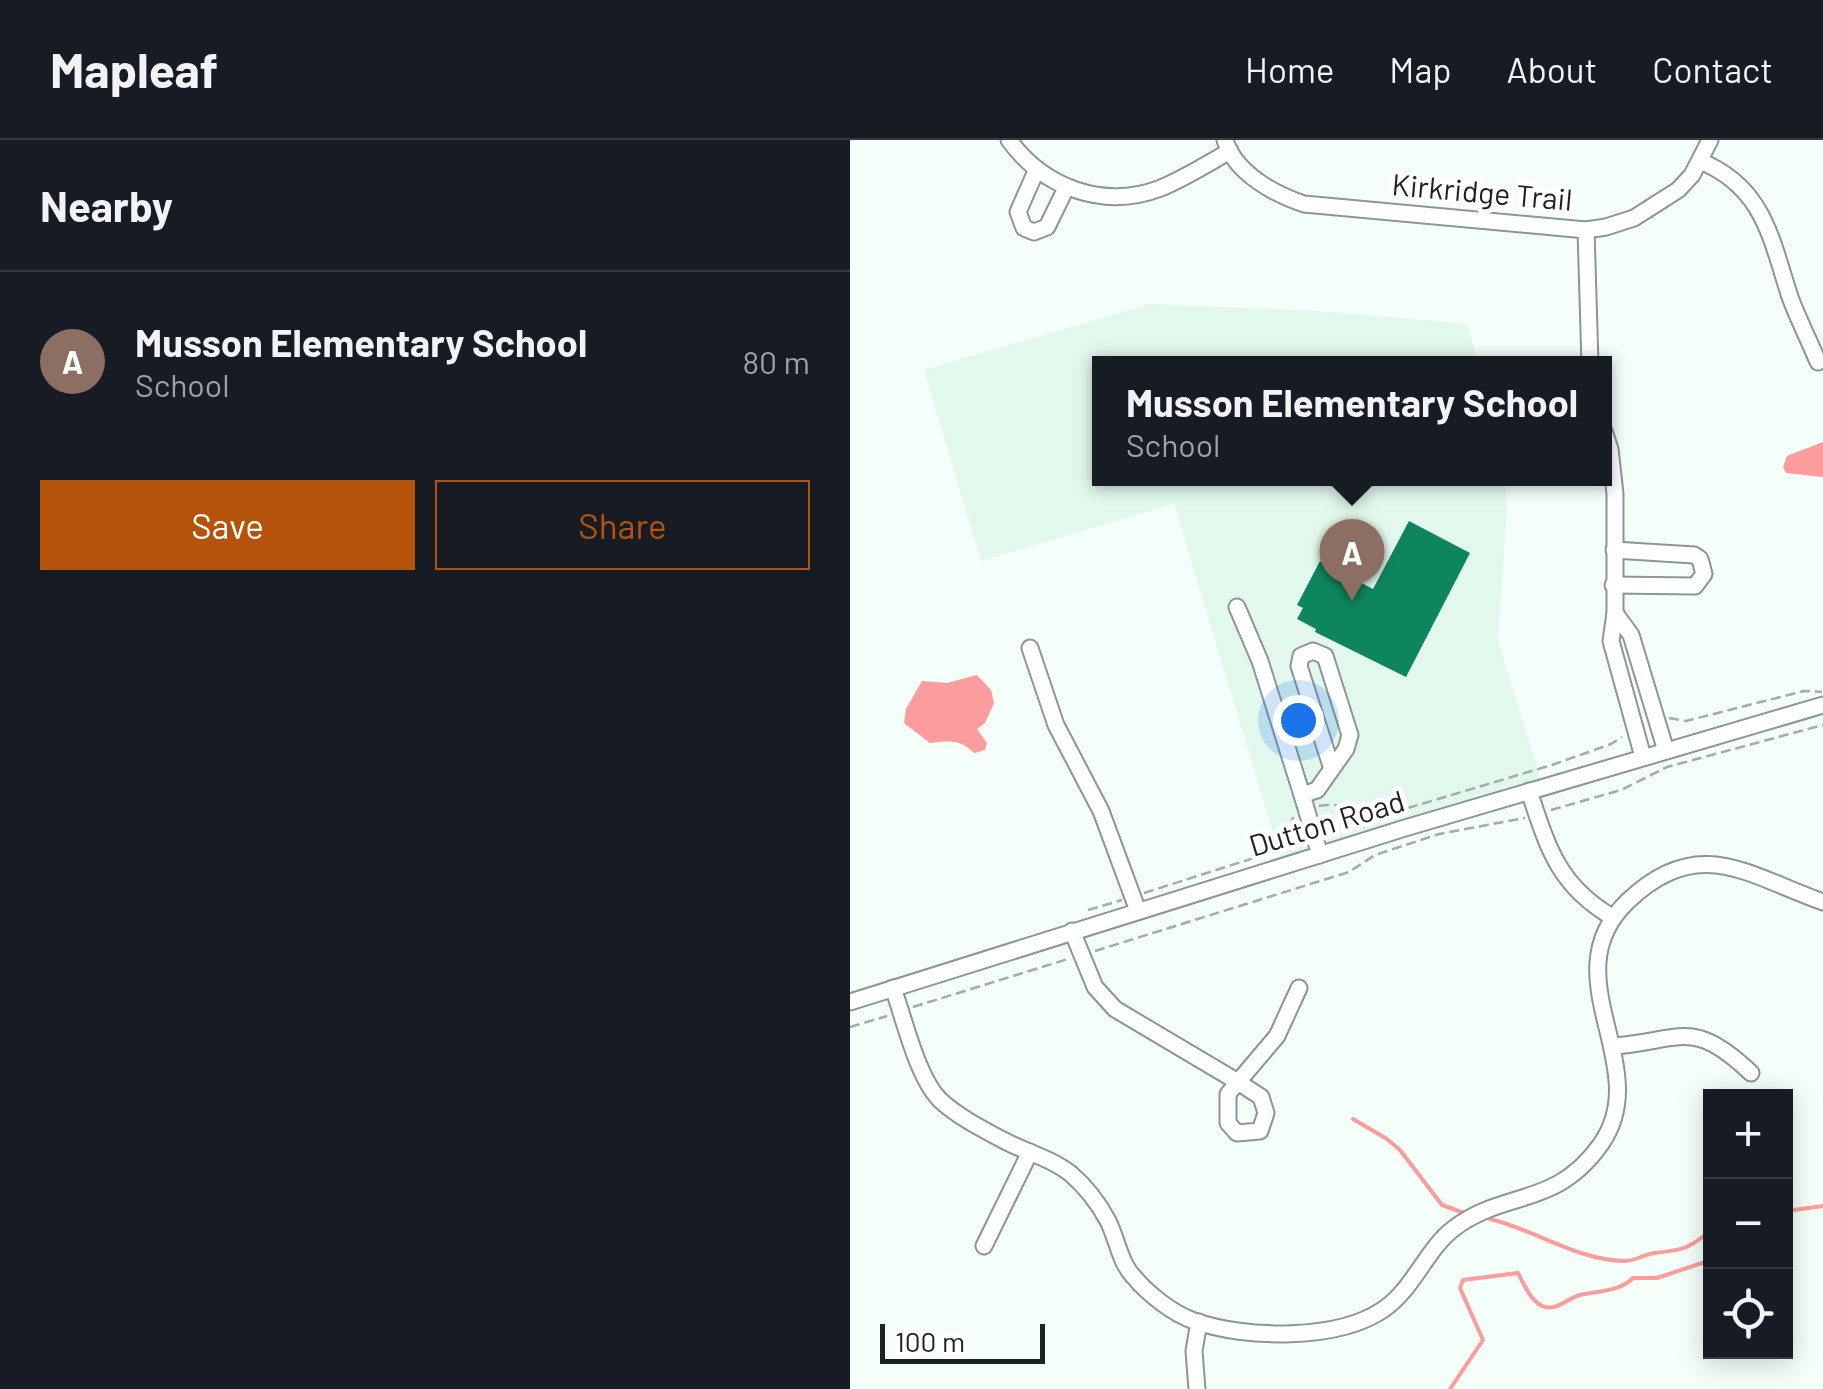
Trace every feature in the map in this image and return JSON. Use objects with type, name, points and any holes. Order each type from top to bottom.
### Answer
[{"type":"street","points":[[1009,140],[1036,170],[1066,188],[1127,196],[1184,177],[1227,146]]},
{"type":"street","name":"Kirkridge Trail","points":[[1227,146],[1268,188],[1304,204],[1586,230],[1634,218],[1678,190],[1710,140]]},
{"type":"street","points":[[1700,161],[1720,169],[1738,183],[1760,210],[1792,303],[1818,362]]},
{"type":"street","points":[[1036,170],[1018,212],[1024,228],[1034,232],[1048,227],[1066,188]]},
{"type":"street","points":[[1586,230],[1590,356]]},
{"type":"street","points":[[1612,467],[1615,612],[1610,641],[1643,757]]},
{"type":"street","points":[[1613,586],[1695,586],[1704,574],[1700,559],[1694,555],[1614,550]]},
{"type":"street","points":[[1237,607],[1260,662],[1320,854]]},
{"type":"street","points":[[1615,612],[1631,635],[1666,751]]},
{"type":"street","points":[[1030,648],[1056,725],[1100,811],[1135,904]]},
{"type":"street","points":[[1305,803],[1317,790],[1332,769],[1346,749],[1350,734],[1325,656],[1313,652],[1301,656],[1299,666],[1332,769]]},
{"type":"street","name":"Dutton Road","points":[[850,1002],[1072,932],[1135,904],[1320,854],[1823,705]]},
{"type":"street","points":[[1529,791],[1552,856],[1566,880],[1586,901],[1612,917]]},
{"type":"street","points":[[893,988],[926,1078],[939,1099],[970,1121],[1070,1173],[1108,1221],[1130,1272],[1141,1285],[1180,1314],[1199,1322],[1245,1331],[1320,1332],[1342,1329],[1382,1310],[1400,1296],[1452,1230],[1474,1217],[1562,1184],[1604,1140],[1615,1108],[1618,1074],[1598,992],[1598,958],[1612,917],[1646,886],[1693,866],[1735,866],[1823,902]]},
{"type":"street","points":[[1072,932],[1095,987],[1115,1008],[1238,1082],[1276,1036],[1299,988]]},
{"type":"street","points":[[1614,1046],[1686,1034],[1710,1040],[1725,1049],[1751,1074]]},
{"type":"street","points":[[984,1246],[1030,1152]]},
{"type":"street","points":[[1197,1389],[1194,1351],[1199,1322]]},
{"type":"path","points":[[1657,720],[1686,721],[1804,692],[1823,692]]},
{"type":"path","points":[[850,1027],[1349,872],[1375,855],[1426,838],[1537,815],[1622,790],[1668,767],[1823,725]]},
{"type":"path","points":[[1088,910],[1135,904],[1258,857],[1281,843],[1290,820],[1305,803],[1375,813],[1398,811],[1555,764],[1616,742],[1626,730],[1635,727]]},
{"type":"path","points":[[1360,810],[1363,826]]},
{"type":"shaded area","points":[[1150,304],[1319,311],[1467,324],[1476,356],[1092,356],[1092,486],[1506,486],[1498,641],[1541,780],[1281,859],[1174,504],[981,561],[924,370]]},
{"type":"shaded area","points":[[1823,442],[1823,477],[1786,473],[1783,467],[1787,456]]},
{"type":"shaded area","points":[[977,675],[991,690],[994,703],[985,723],[977,729],[987,743],[985,750],[974,753],[959,743],[930,743],[904,723],[906,709],[922,681],[947,683]]},
{"type":"building","points":[[1409,521],[1470,553],[1406,677],[1315,632],[1316,629],[1297,619],[1303,608],[1297,605],[1320,561],[1327,564],[1332,554],[1341,558],[1335,569],[1373,589]]},
{"type":"waterway","points":[[1353,1119],[1400,1150],[1442,1205],[1464,1213]]},
{"type":"waterway","points":[[1793,1210],[1823,1206]]},
{"type":"waterway","points":[[1490,1219],[1590,1256],[1625,1261],[1685,1248],[1703,1236]]},
{"type":"waterway","points":[[1450,1389],[1483,1340],[1460,1288],[1463,1280],[1518,1273],[1534,1300],[1552,1307],[1580,1295],[1615,1288],[1633,1278],[1657,1278],[1703,1263]]},
{"type":"place","name":"Musson Elementary School","points":[[1352,601]]}]
